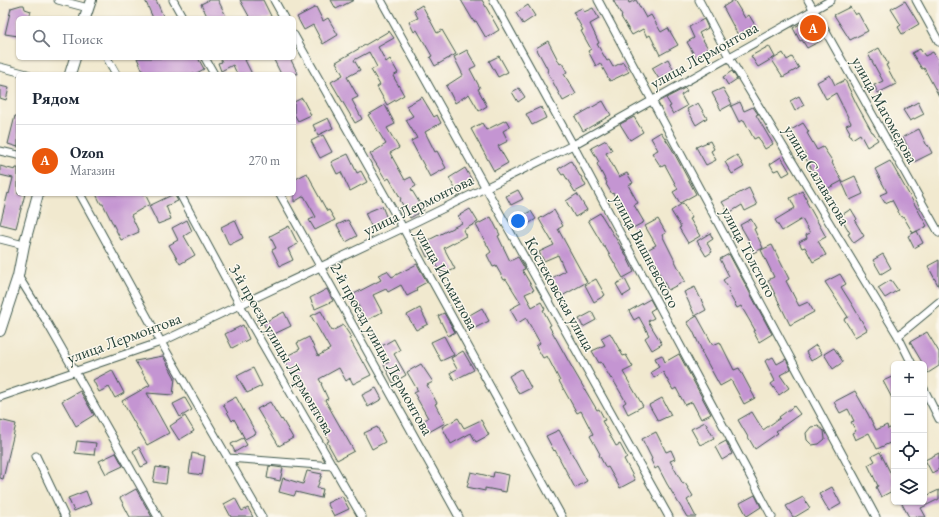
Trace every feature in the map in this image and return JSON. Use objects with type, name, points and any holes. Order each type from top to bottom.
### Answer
[{"type":"street","points":[[58,0],[88,9]]},
{"type":"street","points":[[173,0],[182,16]]},
{"type":"street","points":[[274,0],[283,16]]},
{"type":"street","name":"Костековская улица","points":[[380,0],[669,517]]},
{"type":"street","name":"улица Вишневского","points":[[493,0],[573,145],[772,517]]},
{"type":"street","name":"улица Толстого","points":[[598,0],[876,517]]},
{"type":"street","name":"улица Салаватова","points":[[699,0],[729,57],[898,336],[910,361]]},
{"type":"street","name":"улица Магомедова","points":[[808,0],[939,233]]},
{"type":"street","name":"улица Лермонтова","points":[[0,397],[161,342],[404,228],[573,145],[831,0]]},
{"type":"street","points":[[916,0],[939,42]]},
{"type":"street","name":"улица Исмаилова","points":[[296,39],[404,228],[562,517]]},
{"type":"street","points":[[70,72],[74,60]]},
{"type":"street","points":[[108,60],[115,72]]},
{"type":"street","points":[[206,60],[213,72]]},
{"type":"street","points":[[0,67],[19,72]]},
{"type":"street","points":[[0,151],[16,155]]},
{"type":"street","points":[[0,331],[2,320],[18,276],[24,246],[37,196]]},
{"type":"street","points":[[81,196],[161,342],[262,517]]},
{"type":"street","name":"3-й проезд улицы Лермонтова","points":[[181,196],[240,305],[362,517]]},
{"type":"street","name":"2-й проезд улицы Лермонтова","points":[[281,196],[460,517]]},
{"type":"street","points":[[0,239],[24,246]]},
{"type":"street","points":[[18,276],[45,319],[158,517]]},
{"type":"street","points":[[898,336],[939,302]]},
{"type":"street","points":[[927,395],[939,419]]},
{"type":"street","points":[[36,456],[65,517]]},
{"type":"street","points":[[228,458],[332,466]]},
{"type":"building","points":[[145,0],[156,0],[163,16],[152,16]]},
{"type":"building","points":[[209,0],[218,0],[226,16],[207,16],[201,4]]},
{"type":"building","points":[[240,0],[263,0],[271,16],[249,16]]},
{"type":"building","points":[[331,0],[354,0],[336,9]]},
{"type":"building","points":[[461,0],[482,0],[499,30],[486,38],[476,21],[474,22]]},
{"type":"building","points":[[613,0],[628,0],[629,3],[636,0],[646,18],[651,15],[661,32],[668,28],[678,45],[660,55],[650,35],[647,37],[643,29],[632,35]]},
{"type":"building","points":[[734,0],[745,18],[749,15],[755,25],[738,35],[723,7]]},
{"type":"building","points":[[905,1],[919,24],[902,34],[898,27],[901,25],[891,9]]},
{"type":"building","points":[[24,5],[25,9],[31,11],[30,16],[16,16],[16,36],[5,34],[11,8]]},
{"type":"building","points":[[422,5],[437,33],[442,30],[456,54],[435,66],[430,57],[432,56],[417,30],[414,32],[409,22],[418,18],[414,10]]},
{"type":"building","points":[[528,5],[535,16],[523,24],[516,13]]},
{"type":"building","points":[[316,7],[323,21],[328,18],[338,35],[323,44],[313,25],[304,30],[297,17]]},
{"type":"building","points":[[850,7],[855,15],[858,13],[868,31],[850,40],[834,15]]},
{"type":"building","points":[[582,8],[584,12],[593,8],[599,19],[590,24],[599,43],[597,44],[607,61],[609,60],[613,67],[623,62],[629,72],[610,81],[600,63],[596,66],[588,51],[591,49],[581,31],[583,30],[573,12]]},
{"type":"building","points":[[810,18],[822,40],[807,48],[802,40],[800,41],[793,28]]},
{"type":"building","points":[[704,19],[708,28],[699,33],[709,50],[696,58],[687,42],[694,38],[689,27]]},
{"type":"building","points":[[389,31],[394,38],[378,47],[386,62],[390,59],[398,73],[393,76],[404,95],[387,105],[377,87],[380,85],[371,70],[377,67],[369,52],[354,60],[360,70],[347,77],[358,97],[352,100],[362,119],[355,123],[331,82],[343,75],[336,62]]},
{"type":"building","points":[[548,41],[560,64],[562,63],[567,72],[564,74],[576,94],[563,101],[536,48]]},
{"type":"building","points":[[769,46],[775,57],[758,67],[751,56]]},
{"type":"building","points":[[879,48],[888,64],[886,65],[896,84],[878,93],[874,85],[883,81],[868,54]]},
{"type":"building","points":[[920,49],[925,56],[933,52],[939,62],[939,96],[924,68],[922,69],[912,53]]},
{"type":"building","points":[[467,50],[476,66],[470,69],[487,106],[479,111],[469,94],[455,103],[446,86],[463,75],[454,57]]},
{"type":"building","points":[[783,53],[787,60],[792,57],[799,68],[783,77],[772,60]]},
{"type":"building","points":[[499,56],[508,72],[498,77],[489,61]]},
{"type":"building","points":[[668,59],[674,71],[659,79],[652,68]]},
{"type":"building","points":[[138,60],[199,60],[204,69],[199,72],[143,72]]},
{"type":"building","points":[[221,60],[245,60],[251,72],[236,72],[233,65],[221,71],[218,63],[222,62]]},
{"type":"building","points":[[274,60],[291,60],[298,74],[296,74],[296,72],[280,72]]},
{"type":"building","points":[[732,71],[737,79],[728,85],[723,77]]},
{"type":"building","points":[[830,75],[835,85],[845,80],[857,105],[878,140],[867,147],[860,134],[852,139],[846,125],[851,123],[836,93],[826,99],[817,82]]},
{"type":"building","points":[[0,86],[9,88],[6,100],[0,98]]},
{"type":"building","points":[[519,88],[525,97],[518,102],[512,92]]},
{"type":"building","points":[[685,88],[687,91],[681,95],[687,106],[673,114],[669,107],[671,106],[666,98]]},
{"type":"building","points":[[723,88],[732,104],[721,110],[712,93]]},
{"type":"building","points":[[799,96],[804,105],[795,111],[790,101]]},
{"type":"building","points":[[422,97],[434,117],[437,115],[441,123],[425,132],[435,152],[437,151],[446,168],[430,177],[411,141],[417,138],[406,120],[413,116],[406,106]]},
{"type":"building","points":[[302,98],[311,115],[298,121],[296,118],[296,101]]},
{"type":"building","points":[[603,101],[611,115],[583,131],[575,117]]},
{"type":"building","points":[[740,102],[744,111],[753,107],[773,144],[765,149],[758,137],[754,139],[744,120],[739,122],[731,106]]},
{"type":"building","points":[[918,102],[924,114],[910,121],[903,110]]},
{"type":"building","points":[[698,103],[707,118],[696,125],[687,109]]},
{"type":"building","points":[[385,105],[395,124],[387,128],[399,148],[390,153],[405,180],[411,177],[416,186],[411,189],[424,210],[410,218],[389,178],[386,180],[370,154],[386,144],[368,115]]},
{"type":"building","points":[[541,107],[546,118],[532,125],[526,114]]},
{"type":"building","points":[[15,116],[16,116],[16,146],[8,144]]},
{"type":"building","points":[[634,117],[643,132],[630,140],[620,124]]},
{"type":"building","points":[[328,118],[333,128],[318,135],[313,125]]},
{"type":"building","points":[[506,120],[510,127],[503,131],[508,141],[498,146],[508,163],[494,171],[471,129],[482,123],[486,130]]},
{"type":"building","points":[[803,123],[817,150],[823,147],[833,162],[832,163],[842,181],[825,190],[791,130]]},
{"type":"building","points":[[919,129],[932,153],[914,162],[903,137]]},
{"type":"building","points":[[661,132],[672,149],[696,194],[680,203],[673,192],[678,189],[665,165],[661,167],[652,153],[658,150],[651,138]]},
{"type":"building","points":[[323,135],[332,152],[320,158],[311,141]]},
{"type":"building","points":[[606,140],[612,150],[606,153],[619,177],[627,173],[633,183],[628,185],[638,203],[634,205],[644,222],[633,228],[613,193],[612,194],[606,184],[607,183],[597,164],[599,162],[591,148]]},
{"type":"building","points":[[710,141],[714,149],[711,151],[716,160],[706,165],[696,147]]},
{"type":"building","points":[[348,154],[357,173],[361,171],[367,182],[350,191],[341,172],[337,174],[331,162]]},
{"type":"building","points":[[737,155],[744,167],[732,174],[725,162]]},
{"type":"building","points":[[781,157],[790,172],[783,176],[779,169],[774,171],[770,164]]},
{"type":"building","points":[[571,161],[586,186],[575,192],[564,174],[562,175],[558,169]]},
{"type":"building","points":[[890,161],[927,226],[913,233],[903,216],[901,217],[892,200],[885,203],[880,195],[887,192],[875,169]]},
{"type":"building","points":[[0,166],[15,170],[16,168],[16,196],[24,196],[16,228],[0,224],[13,178],[0,175]]},
{"type":"building","points":[[465,168],[473,182],[457,192],[449,178]]},
{"type":"building","points":[[307,173],[327,211],[329,210],[335,220],[315,230],[309,220],[316,217],[304,196],[294,202],[294,196],[296,196],[296,179]]},
{"type":"building","points":[[855,176],[863,194],[850,200],[842,182]]},
{"type":"building","points":[[749,188],[757,205],[745,211],[742,205],[729,213],[722,202]]},
{"type":"building","points":[[518,190],[523,199],[511,205],[506,196]]},
{"type":"building","points":[[802,191],[826,237],[818,241],[826,255],[813,262],[805,247],[802,248],[799,242],[807,238],[806,235],[810,233],[802,219],[782,231],[775,220],[795,208],[790,198]]},
{"type":"building","points":[[577,194],[587,210],[575,217],[566,201]]},
{"type":"building","points":[[97,196],[146,196],[150,204],[131,215],[139,232],[121,240],[103,204],[101,204]]},
{"type":"building","points":[[170,196],[175,196],[178,201],[166,206],[171,219],[158,224],[149,206]]},
{"type":"building","points":[[683,203],[700,236],[688,243],[679,228],[681,227],[671,211]]},
{"type":"building","points":[[382,206],[388,221],[372,228],[365,213]]},
{"type":"building","points":[[470,209],[478,222],[463,230],[466,236],[444,248],[455,269],[441,275],[432,254],[427,257],[421,244],[462,223],[458,216]]},
{"type":"building","points":[[851,209],[857,219],[855,221],[864,236],[854,243],[840,216]]},
{"type":"building","points":[[554,210],[563,226],[558,229],[587,282],[562,296],[552,278],[565,271],[558,255],[544,261],[539,252],[554,245],[539,219]]},
{"type":"building","points":[[531,211],[536,219],[525,226],[520,217]]},
{"type":"building","points":[[600,213],[626,255],[634,272],[623,278],[588,220]]},
{"type":"building","points":[[491,217],[510,261],[518,257],[525,269],[522,270],[534,290],[525,294],[532,307],[541,302],[545,309],[543,310],[551,325],[549,326],[597,410],[599,409],[605,420],[602,421],[616,446],[620,444],[627,457],[624,459],[635,480],[620,488],[599,455],[600,454],[590,436],[593,434],[581,411],[577,413],[547,356],[543,358],[536,346],[540,343],[526,318],[518,323],[510,309],[521,303],[506,279],[504,280],[496,266],[493,267],[487,255],[491,252],[476,225]]},
{"type":"building","points":[[658,219],[666,233],[662,235],[685,281],[668,290],[647,250],[656,245],[645,226]]},
{"type":"building","points":[[751,219],[763,248],[753,253],[749,245],[751,244],[740,225]]},
{"type":"building","points":[[187,220],[192,231],[184,236],[195,255],[180,264],[169,245],[178,240],[172,228]]},
{"type":"building","points":[[235,220],[243,238],[229,245],[221,227]]},
{"type":"building","points":[[348,220],[357,236],[346,242],[337,225]]},
{"type":"building","points":[[289,226],[298,244],[288,249],[293,260],[280,266],[272,250],[276,248],[270,236]]},
{"type":"building","points":[[917,231],[923,243],[914,248],[908,236]]},
{"type":"building","points":[[710,233],[713,239],[707,243],[712,252],[706,256],[697,241]]},
{"type":"building","points":[[772,245],[789,279],[786,281],[799,306],[808,302],[814,312],[790,325],[768,280],[774,277],[761,250]]},
{"type":"building","points":[[729,254],[772,334],[759,342],[753,331],[755,330],[741,306],[737,308],[728,292],[730,290],[723,280],[729,276],[720,259]]},
{"type":"building","points":[[883,254],[891,268],[881,274],[873,260]]},
{"type":"building","points":[[939,260],[939,287],[928,266]]},
{"type":"building","points":[[417,264],[427,282],[416,288],[417,291],[407,296],[401,285],[388,292],[386,289],[373,295],[382,312],[366,321],[357,303],[352,306],[348,297],[381,280],[378,275],[387,271],[392,277]]},
{"type":"building","points":[[840,274],[846,284],[841,287],[867,330],[855,337],[844,319],[848,317],[825,282]]},
{"type":"building","points":[[596,279],[605,295],[594,302],[585,285]]},
{"type":"building","points":[[625,279],[631,291],[623,296],[616,284]]},
{"type":"building","points":[[891,280],[898,290],[885,298],[878,288]]},
{"type":"building","points":[[695,287],[706,310],[695,316],[684,292]]},
{"type":"building","points":[[327,289],[333,301],[315,309],[310,298]]},
{"type":"building","points":[[650,299],[655,308],[650,311],[654,318],[648,321],[662,344],[652,350],[645,338],[649,335],[639,317],[634,320],[629,311]]},
{"type":"building","points":[[420,308],[428,324],[416,330],[407,315]]},
{"type":"building","points":[[482,308],[489,321],[473,329],[466,317]]},
{"type":"building","points":[[321,311],[332,331],[343,325],[371,375],[353,384],[350,378],[346,381],[339,368],[319,379],[328,399],[325,400],[354,451],[337,460],[327,442],[329,441],[301,384],[298,386],[283,358],[300,349],[297,343],[309,337],[318,356],[330,349],[311,316]]},
{"type":"building","points":[[284,312],[291,326],[270,336],[263,323]]},
{"type":"building","points":[[592,312],[596,320],[583,327],[579,319]]},
{"type":"building","points":[[444,313],[455,332],[448,336],[438,316]]},
{"type":"building","points":[[697,316],[713,345],[720,342],[734,370],[739,368],[755,398],[744,404],[731,380],[720,386],[701,351],[693,331],[687,322]]},
{"type":"building","points":[[243,325],[249,339],[232,348],[225,334]]},
{"type":"building","points":[[927,332],[939,352],[939,366],[928,373],[927,361],[921,361],[910,342]]},
{"type":"building","points":[[610,333],[623,356],[626,355],[633,367],[623,372],[643,406],[628,414],[623,404],[626,402],[612,378],[611,379],[601,362],[599,363],[592,351],[605,345],[601,338]]},
{"type":"building","points":[[444,336],[454,355],[441,361],[431,342]]},
{"type":"building","points":[[394,339],[400,350],[394,354],[406,375],[393,383],[384,365],[389,362],[380,347]]},
{"type":"building","points":[[816,345],[822,354],[811,361],[806,352]]},
{"type":"building","points":[[834,348],[843,362],[833,369],[824,354]]},
{"type":"building","points":[[463,351],[474,370],[454,380],[450,373],[457,369],[451,358]]},
{"type":"building","points":[[679,354],[711,414],[701,419],[692,402],[685,405],[676,388],[673,390],[663,372],[654,378],[651,372],[659,367],[655,358],[662,355],[665,362]]},
{"type":"building","points":[[163,356],[175,378],[173,395],[147,393],[169,433],[147,445],[122,401],[150,385],[135,361]]},
{"type":"building","points":[[773,357],[777,364],[786,359],[791,369],[780,375],[789,388],[779,395],[771,384],[775,381],[765,361]]},
{"type":"building","points":[[421,364],[433,382],[427,385],[437,403],[435,404],[445,423],[429,432],[423,421],[428,418],[414,393],[418,391],[407,372]]},
{"type":"building","points":[[253,368],[262,386],[247,393],[237,376]]},
{"type":"building","points":[[521,369],[531,388],[519,394],[509,376]]},
{"type":"building","points":[[112,370],[124,393],[115,398],[109,387],[99,392],[93,380]]},
{"type":"building","points":[[891,377],[891,396],[883,381]]},
{"type":"building","points":[[376,388],[382,399],[368,407],[362,395]]},
{"type":"building","points":[[80,391],[94,415],[76,426],[62,401]]},
{"type":"building","points":[[855,391],[876,430],[887,425],[888,429],[891,428],[891,442],[877,449],[869,433],[855,440],[852,433],[856,431],[851,422],[854,421],[848,409],[840,413],[834,402]]},
{"type":"building","points":[[236,397],[256,433],[245,439],[234,419],[232,421],[223,404]]},
{"type":"building","points":[[185,398],[192,410],[180,417],[173,404]]},
{"type":"building","points":[[662,398],[671,415],[658,421],[649,405]]},
{"type":"building","points":[[270,402],[293,438],[279,446],[257,409]]},
{"type":"building","points":[[794,406],[800,414],[776,431],[778,433],[755,449],[738,420],[752,412],[763,430]]},
{"type":"building","points":[[185,416],[194,431],[179,440],[170,426]]},
{"type":"building","points":[[458,418],[464,428],[481,420],[489,435],[476,442],[471,433],[451,444],[442,427]]},
{"type":"building","points":[[0,420],[16,424],[3,479],[0,478]]},
{"type":"building","points":[[705,422],[714,438],[700,445],[691,429]]},
{"type":"building","points":[[818,426],[824,431],[825,439],[819,444],[812,445],[807,440],[806,433],[811,427]]},
{"type":"building","points":[[377,427],[385,442],[372,449],[364,433]]},
{"type":"building","points":[[559,430],[587,481],[575,488],[546,436]]},
{"type":"building","points":[[656,432],[666,452],[671,450],[675,459],[670,461],[683,484],[685,483],[693,496],[687,500],[696,517],[687,517],[658,467],[655,469],[651,460],[652,459],[642,439]]},
{"type":"building","points":[[243,438],[247,445],[235,452],[231,444]]},
{"type":"building","points":[[77,441],[96,443],[94,455],[75,453]]},
{"type":"building","points":[[726,441],[732,454],[722,460],[715,447]]},
{"type":"building","points":[[139,447],[148,464],[141,467],[133,451]]},
{"type":"building","points":[[880,452],[891,474],[891,492],[881,497],[876,487],[878,486],[868,465],[875,461],[872,456]]},
{"type":"building","points":[[116,453],[123,466],[106,474],[99,461]]},
{"type":"building","points":[[192,453],[205,456],[202,475],[189,473]]},
{"type":"building","points":[[939,453],[939,469],[932,473],[927,464],[927,459]]},
{"type":"building","points":[[269,466],[283,468],[280,481],[267,478]]},
{"type":"building","points":[[156,467],[168,469],[166,484],[153,482]]},
{"type":"building","points":[[307,471],[322,474],[317,488],[323,489],[321,498],[296,492],[294,496],[279,492],[283,478],[303,484]]},
{"type":"building","points":[[471,472],[493,477],[494,472],[509,475],[506,492],[485,488],[485,491],[467,487]]},
{"type":"building","points":[[832,487],[841,504],[829,511],[819,494]]},
{"type":"building","points":[[136,489],[152,517],[130,517],[120,498]]},
{"type":"building","points":[[939,490],[939,499],[927,505],[927,496]]},
{"type":"building","points":[[86,491],[91,504],[74,511],[68,498]]},
{"type":"building","points":[[755,495],[761,507],[747,516],[740,503]]},
{"type":"building","points":[[342,496],[349,509],[334,516],[327,503]]},
{"type":"building","points":[[803,497],[810,508],[793,517],[786,506]]},
{"type":"building","points":[[235,498],[242,511],[248,508],[253,517],[231,517],[224,504]]},
{"type":"building","points":[[903,505],[927,505],[921,508],[926,517],[909,517]]},
{"type":"place","name":"Ozon","points":[[813,28]]}]
